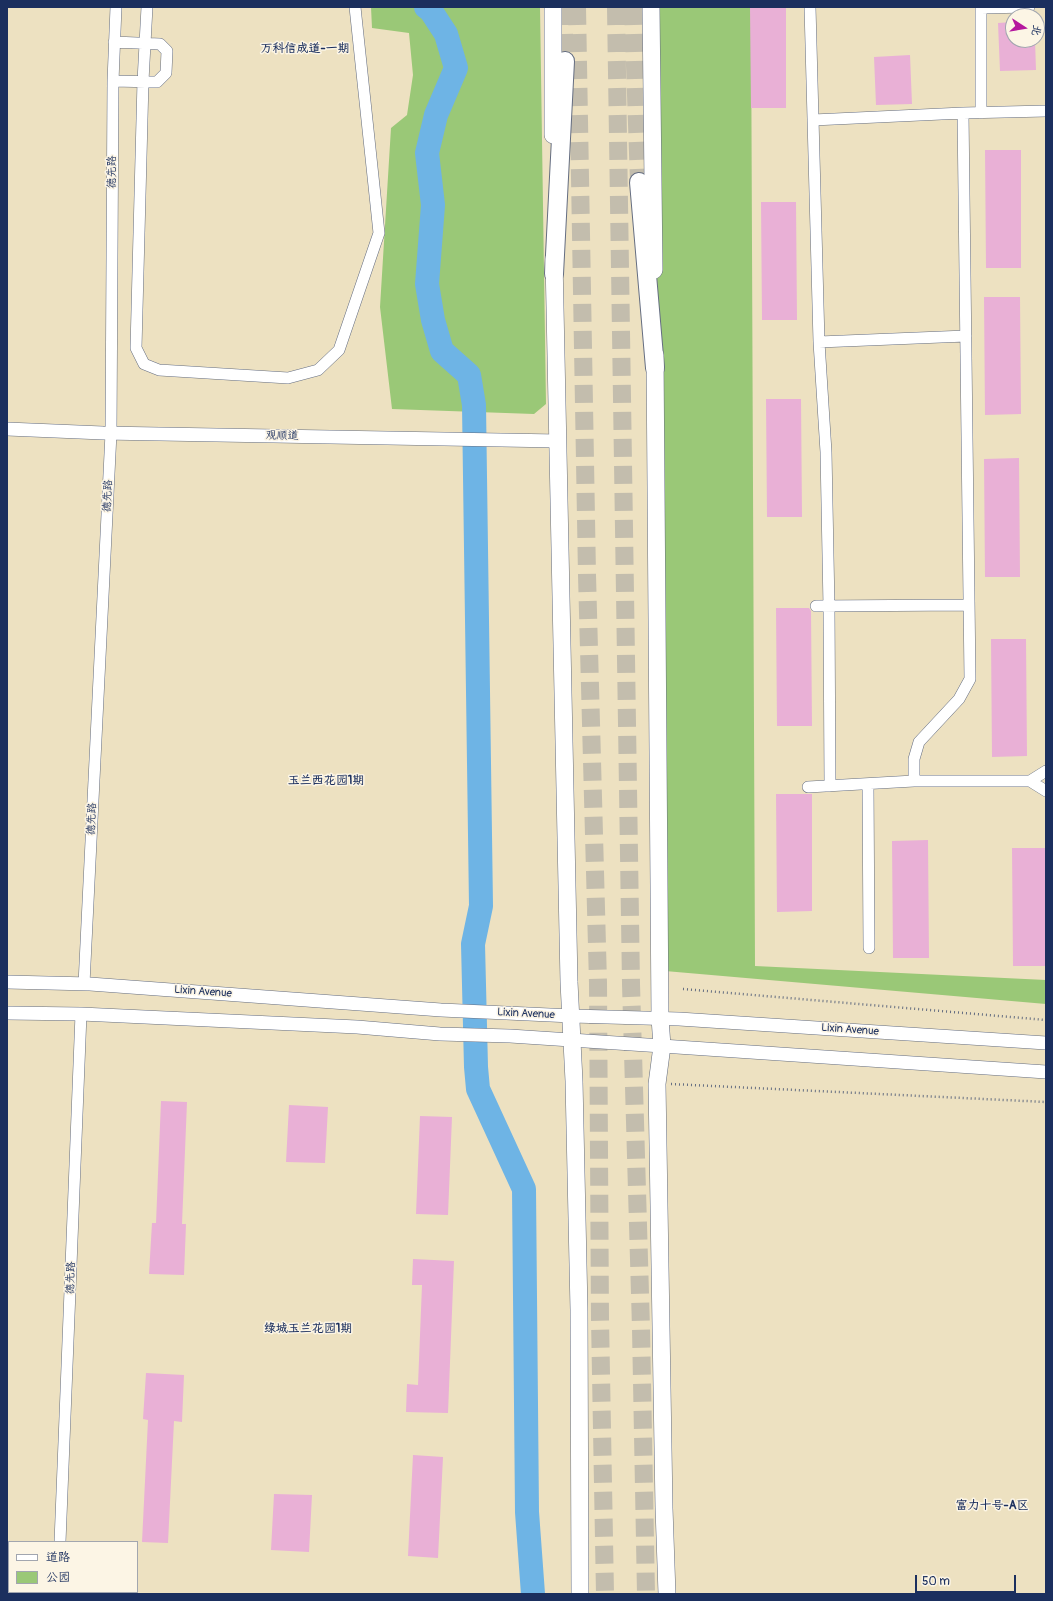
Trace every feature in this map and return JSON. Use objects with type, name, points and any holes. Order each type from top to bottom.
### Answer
[{"type":"highway","points":[[554,274],[565,61]]},
{"type":"highway","points":[[638,182],[655,368]]},
{"type":"main road","points":[[553,7],[554,274],[569,982],[572,1016],[574,1081],[578,1302],[580,1594]]},
{"type":"main road","points":[[651,7],[660,1018],[662,1046],[657,1084],[667,1594]]},
{"type":"street","name":"德先路","points":[[107,429],[107,81],[110,7]]},
{"type":"street","name":"德先路","points":[[81,984],[107,429],[113,81],[116,7]]},
{"type":"street","points":[[147,7],[143,81],[136,348],[144,364],[159,370],[288,378],[318,370],[339,350],[379,233],[355,7]]},
{"type":"street","points":[[810,7],[819,342],[826,452],[830,786]]},
{"type":"street","points":[[981,113],[982,7],[1029,7]]},
{"type":"street","points":[[113,81],[157,82],[166,73],[167,51],[160,44],[114,42]]},
{"type":"street","points":[[813,120],[963,113],[1046,111]]},
{"type":"street","points":[[914,781],[914,759],[919,742],[959,699],[970,679],[963,113]]},
{"type":"street","points":[[819,342],[966,336]]},
{"type":"street","name":"观顺道","points":[[7,422],[107,429]]},
{"type":"street","name":"观顺道","points":[[7,429],[107,429],[558,438]]},
{"type":"street","points":[[816,606],[969,605]]},
{"type":"street","points":[[808,787],[914,781],[1030,781],[1046,771]]},
{"type":"street","points":[[1030,781],[1046,791]]},
{"type":"street","points":[[868,784],[869,948]]},
{"type":"street","name":"Lixin Avenue","points":[[7,982],[81,984],[441,1010],[572,1016],[660,1018],[1046,1043]]},
{"type":"street","name":"Lixin Avenue","points":[[7,1013],[78,1014],[357,1027],[440,1034],[510,1036],[1046,1072]]},
{"type":"street","name":"德先路","points":[[54,1541],[78,1014]]},
{"type":"street","name":"德先路","points":[[60,1541],[78,1014]]},
{"type":"street","points":[[110,1593],[129,1594]]},
{"type":"path","points":[[683,989],[1046,1020]]},
{"type":"path","points":[[669,1084],[1046,1102]]},
{"type":"green space","points":[[371,7],[540,7],[546,404],[534,414],[392,409],[380,307],[391,128],[407,115],[413,75],[409,33],[372,28]]},
{"type":"green space","points":[[654,7],[751,7],[755,966],[1046,980],[1046,1004],[665,971]]},
{"type":"building","points":[[750,7],[786,7],[786,108],[751,108]]},
{"type":"building","points":[[998,23],[1005,23],[1005,48],[1035,48],[1036,70],[1000,71]]},
{"type":"building","points":[[910,55],[912,104],[876,105],[874,57]]},
{"type":"building","points":[[985,150],[1021,150],[1021,268],[986,268]]},
{"type":"building","points":[[761,202],[796,202],[797,320],[762,320]]},
{"type":"building","points":[[984,297],[1020,297],[1021,414],[985,415]]},
{"type":"building","points":[[766,399],[801,399],[802,517],[767,517]]},
{"type":"building","points":[[1019,458],[1020,577],[985,577],[984,459]]},
{"type":"building","points":[[776,608],[809,608],[811,611],[812,726],[777,726]]},
{"type":"building","points":[[991,639],[1026,639],[1027,756],[992,757]]},
{"type":"building","points":[[776,794],[812,794],[812,911],[777,912]]},
{"type":"building","points":[[928,840],[929,958],[893,958],[892,841]]},
{"type":"building","points":[[1012,848],[1046,848],[1046,966],[1013,966]]},
{"type":"building","points":[[161,1101],[187,1102],[182,1224],[186,1224],[184,1275],[149,1274],[152,1223],[156,1223]]},
{"type":"building","points":[[289,1105],[328,1107],[325,1163],[286,1162]]},
{"type":"building","points":[[420,1116],[452,1117],[448,1215],[416,1214]]},
{"type":"building","points":[[413,1259],[454,1261],[448,1413],[406,1412],[407,1384],[418,1385],[422,1285],[412,1285]]},
{"type":"building","points":[[146,1373],[184,1375],[182,1422],[174,1421],[168,1543],[142,1542],[148,1420],[143,1419]]},
{"type":"building","points":[[413,1455],[443,1457],[438,1558],[408,1556]]},
{"type":"building","points":[[274,1494],[312,1495],[309,1552],[271,1550]]},
{"type":"waterway","points":[[426,7],[431,11],[446,34],[456,68],[436,115],[427,153],[433,205],[427,284],[433,320],[442,351],[469,375],[474,405],[481,906],[473,944],[476,1067],[478,1089],[524,1189],[527,1512],[533,1594]]},
{"type":"tunnel","points":[[563,7],[565,61]]},
{"type":"tunnel","points":[[577,7],[587,575],[598,983],[600,1319],[605,1594]]},
{"type":"tunnel","points":[[616,7],[631,984],[641,1328],[646,1594]]},
{"type":"tunnel","points":[[633,7],[639,182]]},
{"type":"district","name":"万科信成道-一期","points":[[305,49]]},
{"type":"district","name":"玉兰西花园1期","points":[[326,781]]},
{"type":"district","name":"绿城玉兰花园1期","points":[[308,1329]]},
{"type":"district","name":"富力十号-A区","points":[[992,1506]]}]
